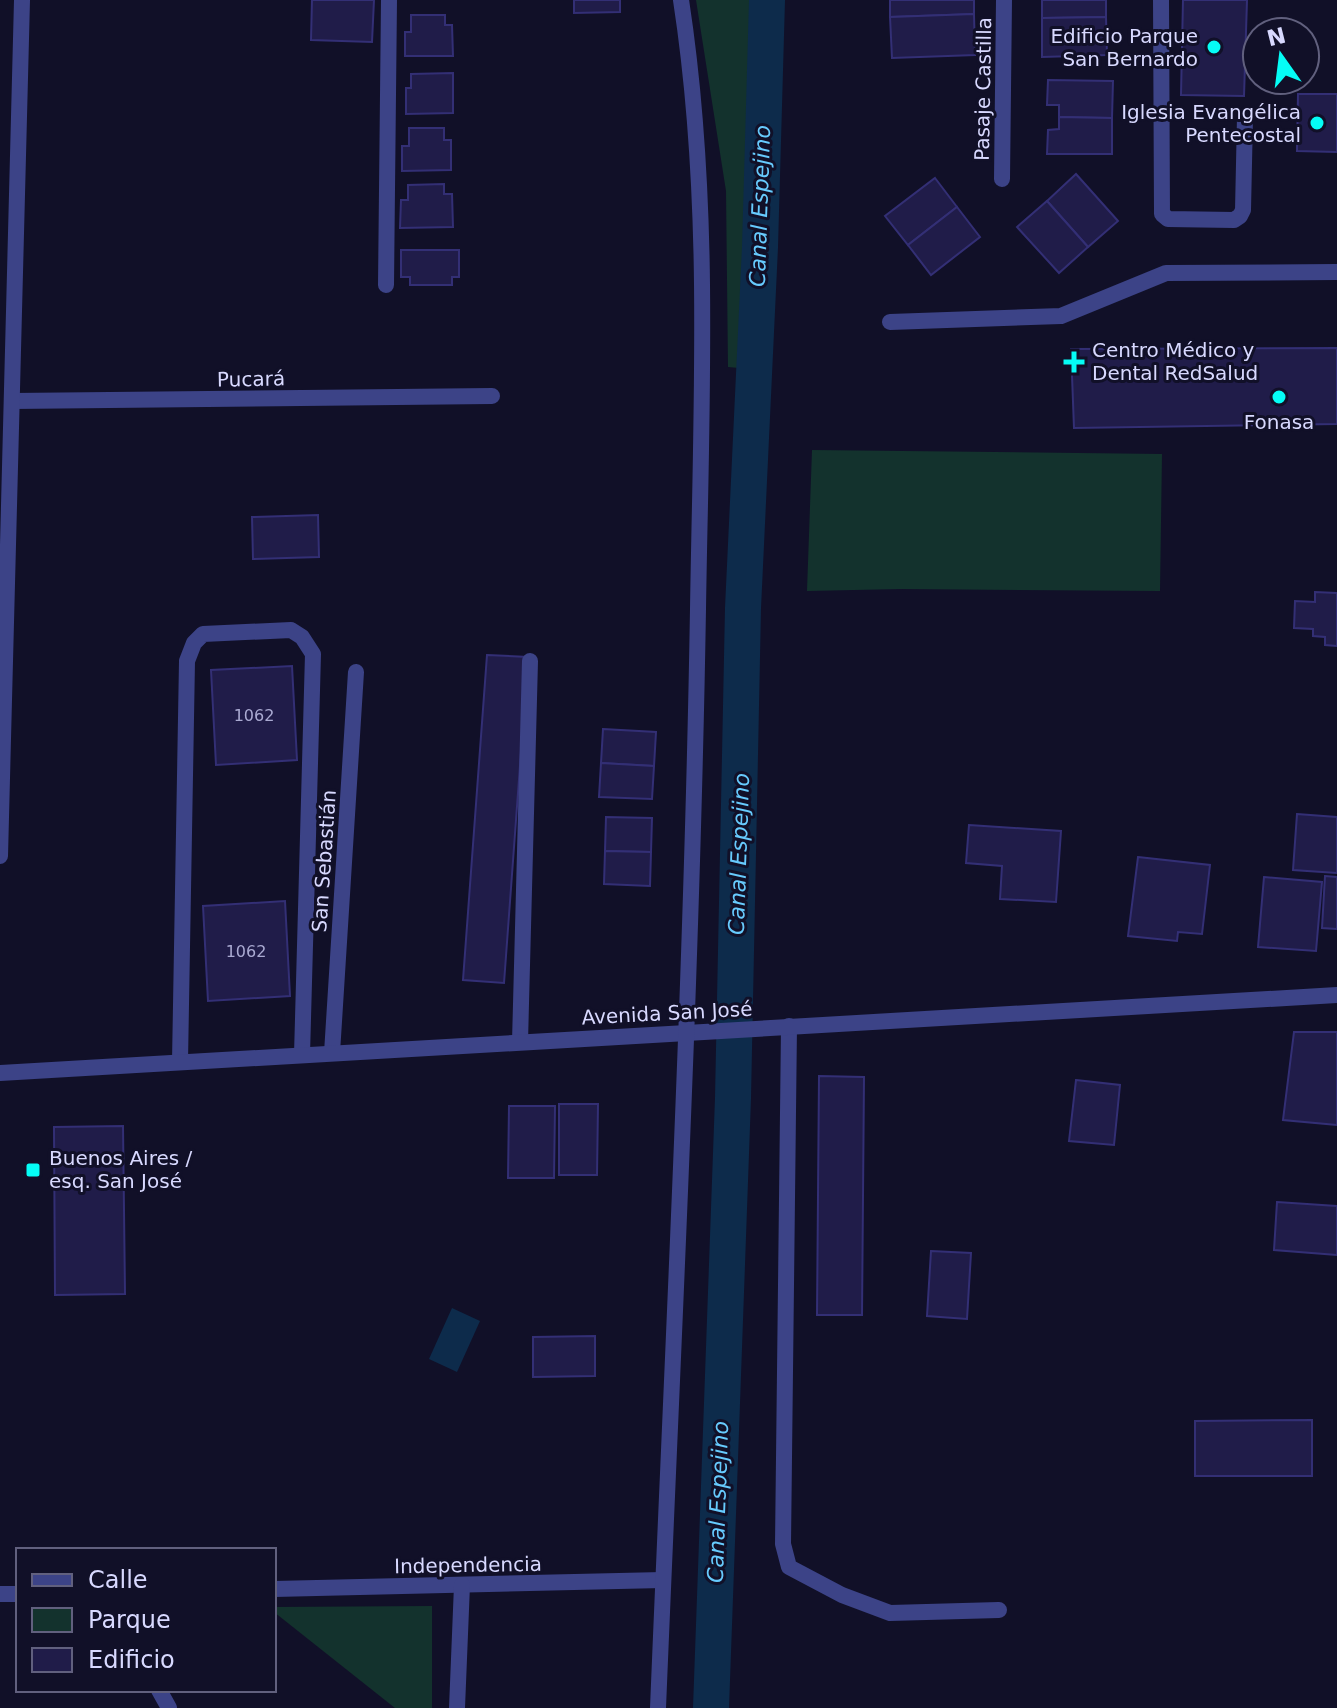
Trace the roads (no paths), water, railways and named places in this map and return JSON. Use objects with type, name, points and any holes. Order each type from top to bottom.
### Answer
[{"type":"street","points":[[0,856],[22,0]]},
{"type":"street","points":[[386,285],[389,0]]},
{"type":"street","points":[[658,1708],[693,845],[703,258],[698,132],[681,0]]},
{"type":"street","name":"Pasaje Castilla","points":[[1002,179],[1004,0]]},
{"type":"street","points":[[1161,0],[1162,214],[1168,219],[1234,220],[1240,216],[1243,210],[1245,117]]},
{"type":"street","points":[[890,322],[1061,316],[1166,273],[1337,272]]},
{"type":"street","name":"Pucará","points":[[12,401],[492,396]]},
{"type":"street","points":[[180,1062],[187,661],[194,643],[203,634],[291,630],[302,637],[313,654],[302,1055]]},
{"type":"street","points":[[520,1042],[530,661]]},
{"type":"street","name":"San Sebastián","points":[[332,1053],[356,672]]},
{"type":"street","name":"Avenida San José","points":[[0,1073],[1337,995]]},
{"type":"street","points":[[784,1026],[783,1544],[789,1567],[842,1595],[890,1613],[999,1610]]},
{"type":"street","name":"Independencia","points":[[276,1589],[663,1580]]},
{"type":"street","points":[[457,1708],[462,1585]]},
{"type":"water","points":[[452,1308],[480,1321],[457,1372],[429,1359]]},
{"type":"waterway","name":"Canal Espejino","points":[[711,1708],[733,1098],[743,608],[760,247],[767,0]]},
{"type":"place","name":"Edificio Parque San Bernardo","points":[[1214,47]]},
{"type":"place","name":"Iglesia Evangélica Pentecostal","points":[[1317,123]]},
{"type":"place","name":"Centro Médico y Dental RedSalud","points":[[1074,362]]},
{"type":"place","name":"Fonasa","points":[[1279,397]]},
{"type":"place","name":"Buenos Aires / esq. San José","points":[[33,1170]]}]
